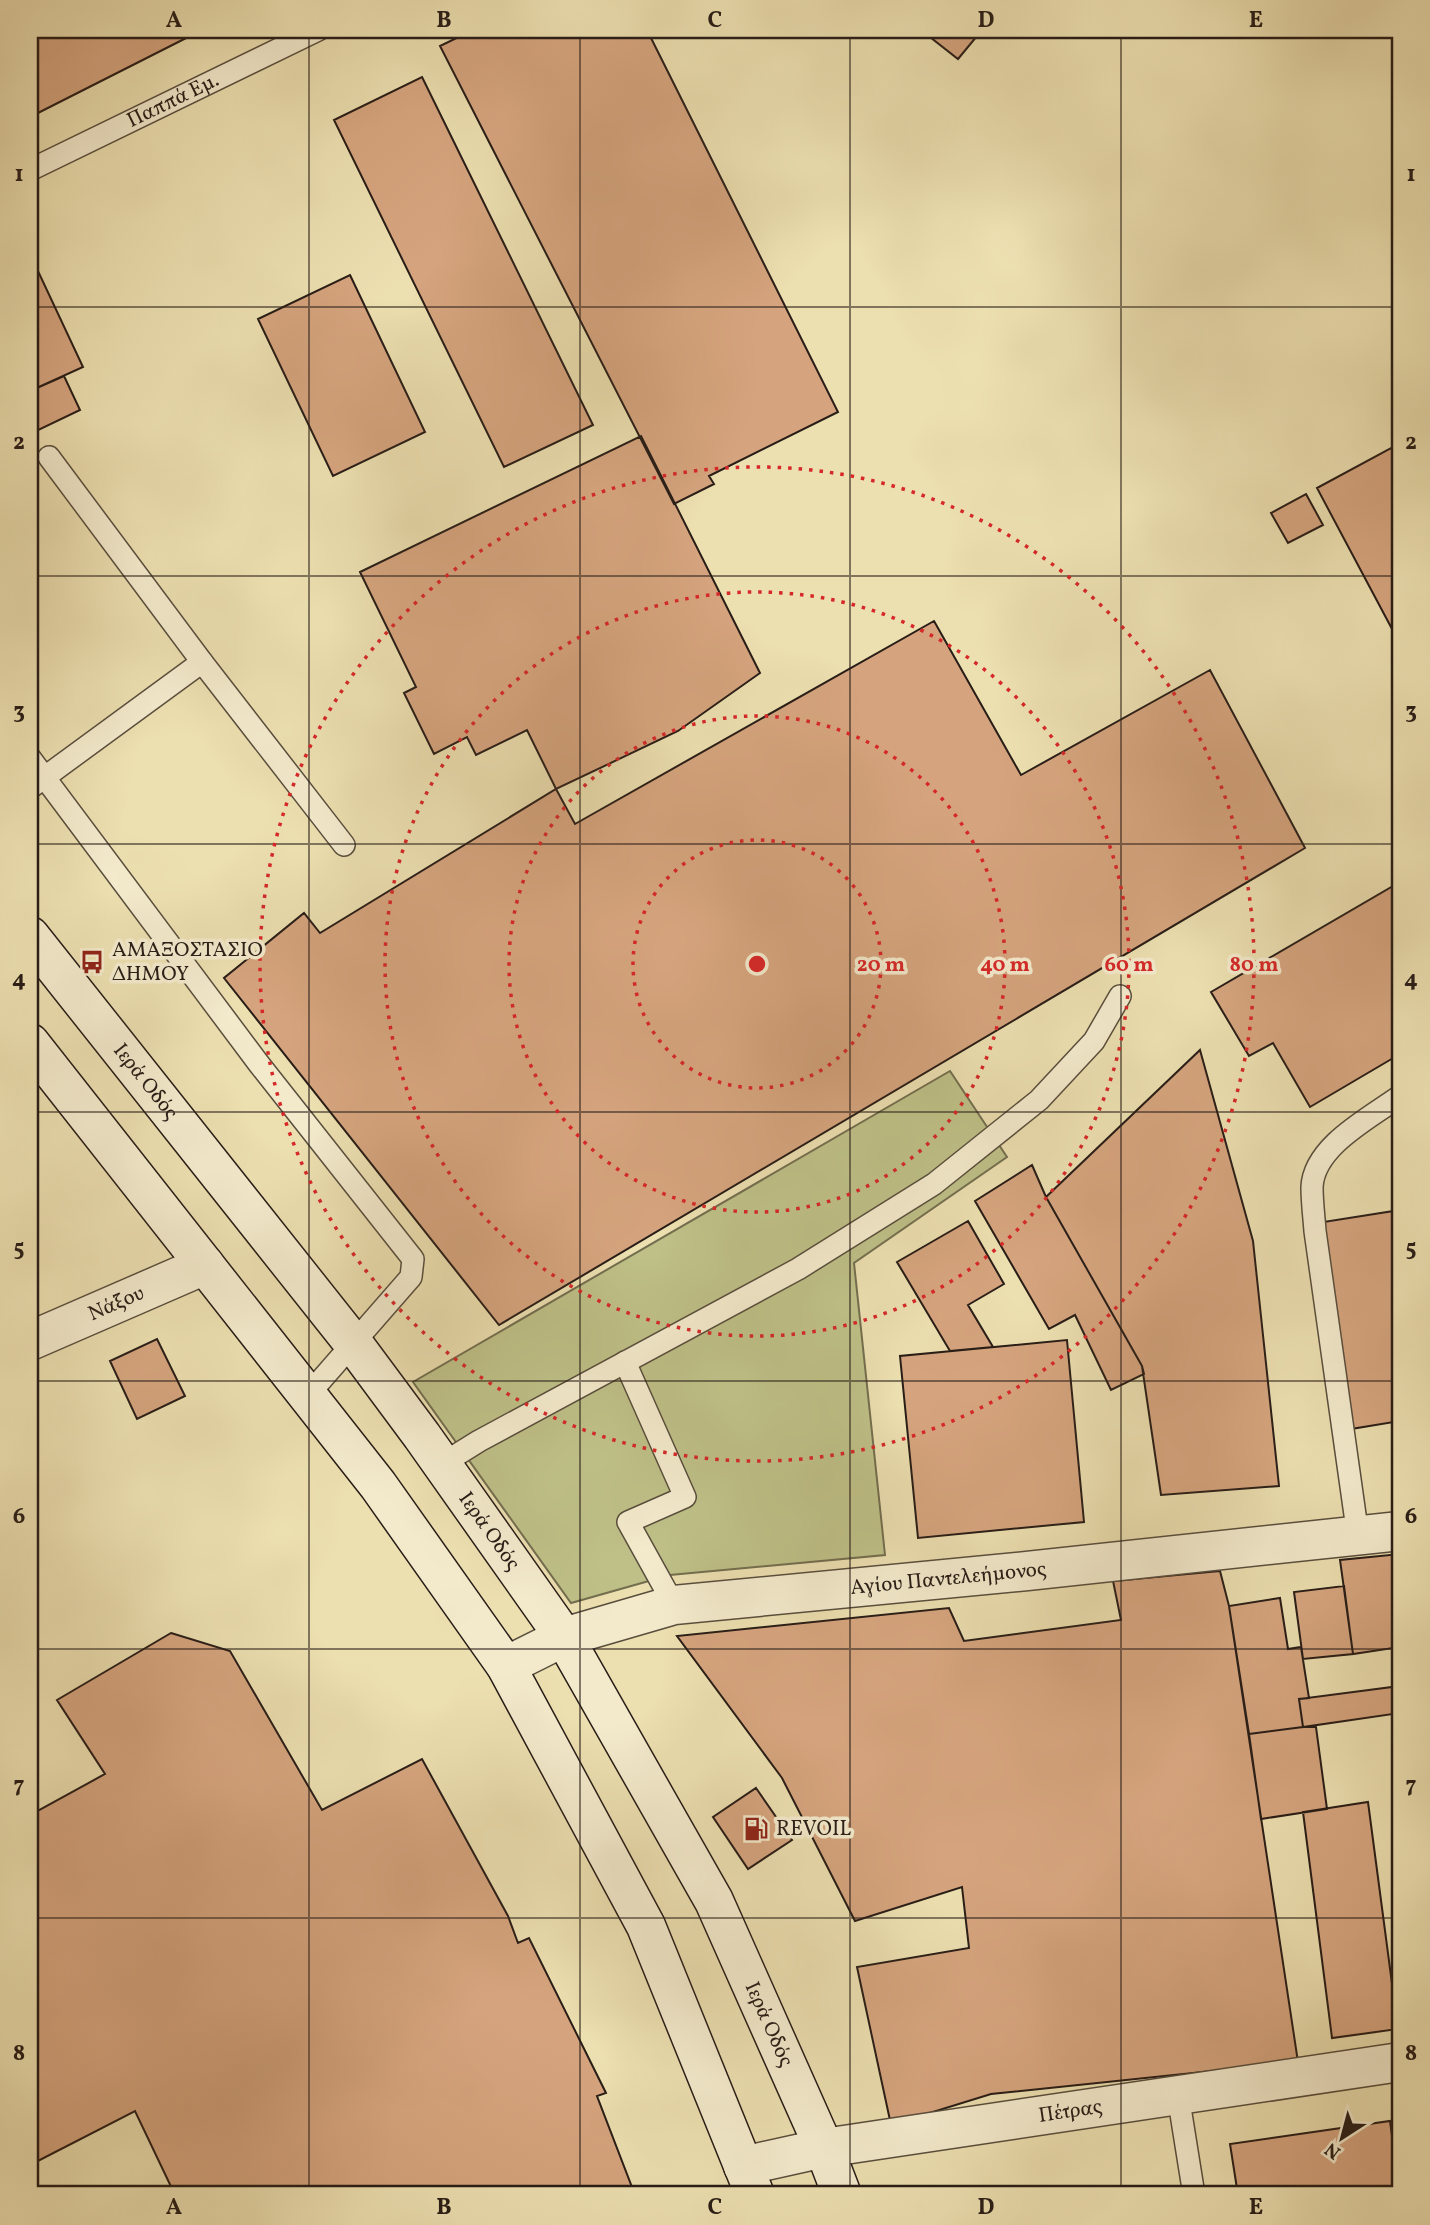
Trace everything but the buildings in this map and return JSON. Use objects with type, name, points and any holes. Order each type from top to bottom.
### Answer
[{"type":"main road","name":"Ιερά Οδός","points":[[30,936],[353,1343],[565,1637],[714,1901],[824,2148],[842,2195]]},
{"type":"main road","points":[[30,1043],[378,1485],[506,1666],[646,1926],[749,2181]]},
{"type":"main road","name":"Νάξου","points":[[30,1341],[205,1265]]},
{"type":"main road","name":"Αγίου Παντελεήμονος","points":[[506,1666],[565,1637],[674,1605],[1027,1572],[1400,1531]]},
{"type":"main road","name":"Πέτρας","points":[[749,2181],[824,2148],[1400,2062]]},
{"type":"lane","name":"Παππά Εμ.","points":[[30,170],[317,30]]},
{"type":"lane","points":[[49,457],[202,662],[344,845]]},
{"type":"lane","points":[[37,784],[202,662]]},
{"type":"lane","points":[[30,758],[37,784],[413,1259],[411,1278],[308,1395]]},
{"type":"lane","points":[[442,1464],[798,1269],[934,1184],[1039,1100],[1094,1041],[1120,996]]},
{"type":"lane","points":[[1358,1536],[1315,1231],[1312,1187],[1315,1173],[1328,1150],[1400,1097]]},
{"type":"lane","points":[[625,1362],[685,1497],[628,1522],[674,1605]]},
{"type":"lane","points":[[1178,2095],[1194,2195]]},
{"type":"green space","points":[[950,1071],[1007,1157],[854,1263],[885,1555],[670,1575],[571,1603],[413,1382]]},
{"type":"place","name":"ΑΜΑΞΟΣΤΑΣΙΟ ΔΗΜΟΥ","points":[[92,962]]},
{"type":"place","name":"REVOIL","points":[[756,1829]]}]
